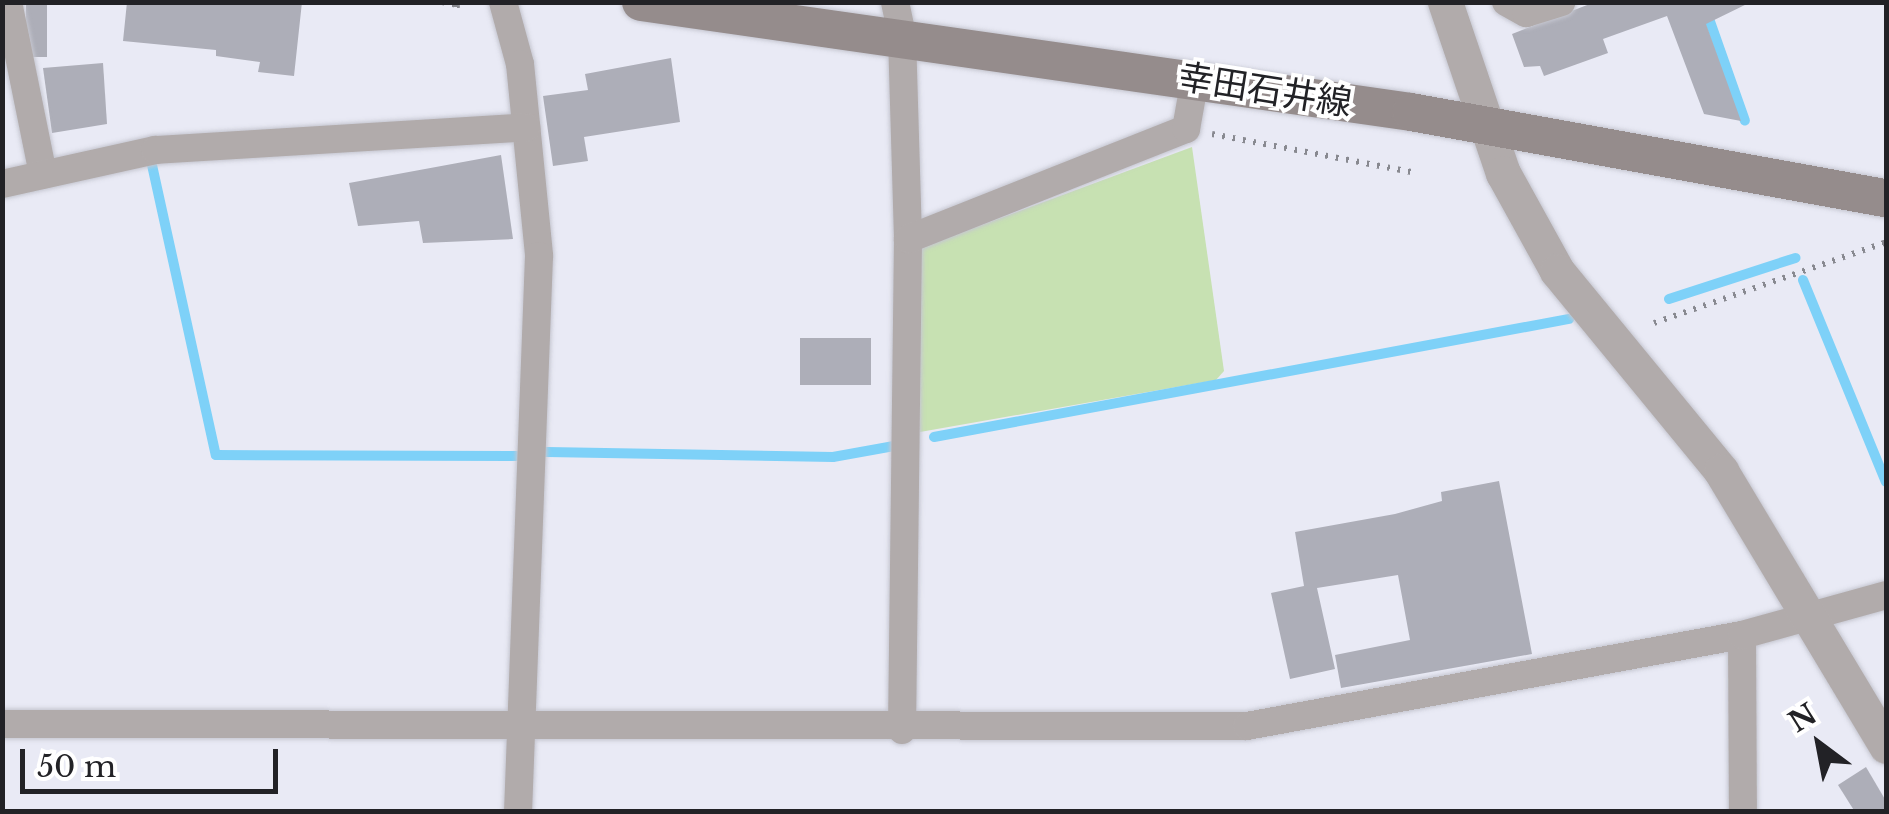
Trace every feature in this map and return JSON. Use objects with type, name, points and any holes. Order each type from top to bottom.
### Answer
[{"type":"main road","name":"幸田石井線","points":[[640,2],[898,19],[1196,79],[1483,124],[1886,198]]},
{"type":"street","points":[[8,2],[43,174]]},
{"type":"street","points":[[504,2],[520,64],[539,256],[518,724],[518,812]]},
{"type":"street","points":[[1445,2],[1483,124],[1557,271],[1721,472],[1886,746]]},
{"type":"street","points":[[1506,2],[1526,13],[1561,2]]},
{"type":"street","points":[[898,19],[908,239],[902,730]]},
{"type":"street","points":[[908,239],[1186,130],[1196,79]]},
{"type":"street","points":[[2,184],[155,150],[526,127]]},
{"type":"street","points":[[2,724],[518,724],[902,730],[1247,726],[1742,635],[1810,620],[1886,595]]},
{"type":"street","points":[[1742,635],[1743,812]]},
{"type":"path","points":[[442,2],[457,5],[456,14]]},
{"type":"path","points":[[1186,130],[1411,172]]},
{"type":"path","points":[[1654,323],[1886,242]]},
{"type":"green space","points":[[1192,147],[1224,371],[1216,380],[920,432],[920,248]]},
{"type":"building","points":[[26,2],[47,2],[47,57],[26,57]]},
{"type":"building","points":[[127,2],[302,2],[294,76],[258,72],[260,62],[216,56],[216,50],[123,41]]},
{"type":"building","points":[[1595,2],[1751,2],[1706,24],[1741,121],[1704,114],[1667,16],[1603,39],[1608,53],[1544,76],[1540,66],[1524,67],[1512,34]]},
{"type":"building","points":[[671,58],[680,122],[584,137],[588,161],[553,166],[543,96],[588,90],[585,74]]},
{"type":"building","points":[[103,63],[107,124],[52,133],[43,68]]},
{"type":"building","points":[[501,155],[513,239],[423,243],[419,221],[358,226],[349,183]]},
{"type":"building","points":[[800,338],[871,338],[871,385],[800,385]]},
{"type":"building","points":[[1499,481],[1532,654],[1341,688],[1335,655],[1410,640],[1398,575],[1317,588],[1335,669],[1290,679],[1271,593],[1304,586],[1295,532],[1395,514],[1442,501],[1441,492]]},
{"type":"building","points":[[1866,767],[1886,801],[1886,812],[1855,812],[1838,785]]},
{"type":"waterway","points":[[1707,13],[1745,121]]},
{"type":"waterway","points":[[152,165],[216,455],[516,456]]},
{"type":"waterway","points":[[1669,299],[1795,258]]},
{"type":"waterway","points":[[1803,280],[1886,482]]},
{"type":"waterway","points":[[934,437],[1569,319]]},
{"type":"waterway","points":[[547,452],[833,457],[894,446]]}]
